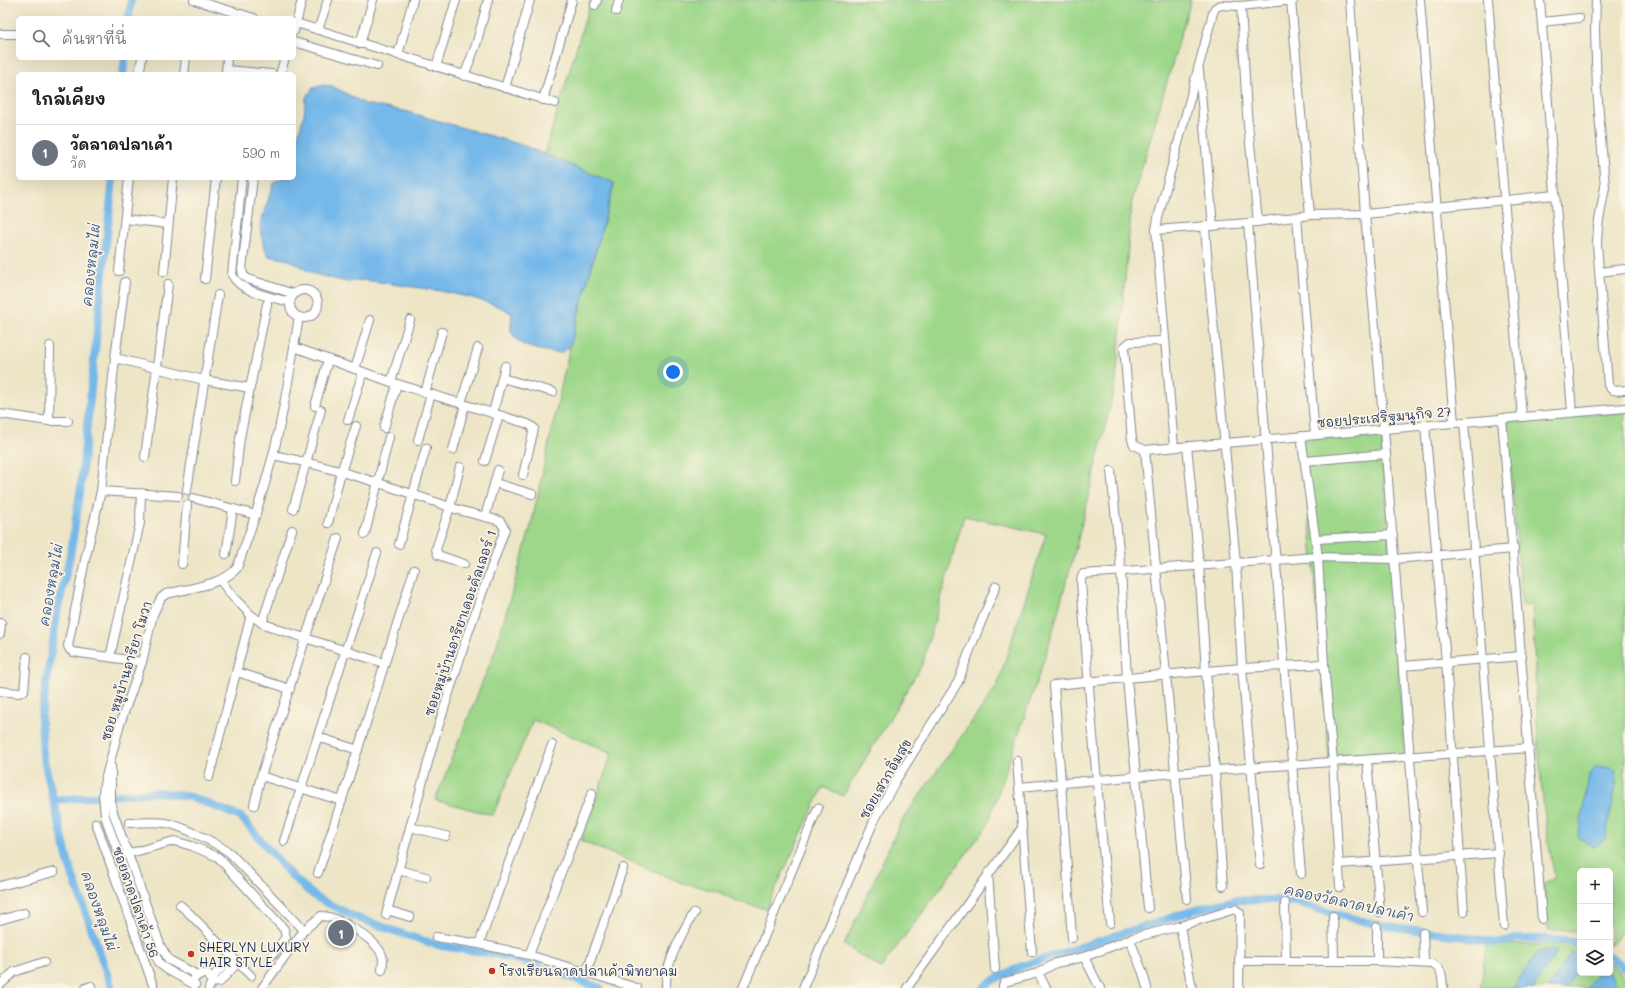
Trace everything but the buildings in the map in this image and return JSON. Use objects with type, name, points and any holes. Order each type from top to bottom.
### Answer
[{"type":"street","points":[[194,0],[247,16]]},
{"type":"street","points":[[296,24],[302,0]]},
{"type":"street","points":[[318,30],[328,0]]},
{"type":"street","points":[[360,44],[373,0]]},
{"type":"street","points":[[398,55],[413,0]]},
{"type":"street","points":[[436,67],[456,0]]},
{"type":"street","points":[[464,76],[476,45],[488,0]]},
{"type":"street","points":[[504,88],[530,0]]},
{"type":"street","points":[[543,100],[572,0]]},
{"type":"street","points":[[616,11],[619,0]]},
{"type":"street","points":[[1174,447],[1164,341],[1156,230],[1212,13],[1215,8],[1221,5],[1241,6],[1293,0],[1310,215]]},
{"type":"street","points":[[1350,0],[1365,214],[1393,535],[1422,912]]},
{"type":"street","points":[[1420,0],[1454,423]]},
{"type":"street","points":[[1488,0],[1522,417]]},
{"type":"street","points":[[1540,0],[1572,412]]},
{"type":"street","points":[[1596,0],[1597,89],[1605,187],[1597,236],[1599,272],[1608,384],[1614,391],[1625,390]]},
{"type":"street","points":[[1241,6],[1247,114],[1258,222]]},
{"type":"street","points":[[1542,22],[1579,18]]},
{"type":"street","points":[[296,28],[318,30],[555,103]]},
{"type":"street","points":[[0,34],[16,34]]},
{"type":"street","points":[[296,43],[377,66]]},
{"type":"street","points":[[139,72],[142,60]]},
{"type":"street","points":[[184,72],[186,60]]},
{"type":"street","points":[[226,72],[227,60]]},
{"type":"street","points":[[281,72],[284,60]]},
{"type":"street","points":[[1198,66],[1209,226],[1208,268],[1236,563],[1242,668],[1260,866]]},
{"type":"street","points":[[119,271],[129,180]]},
{"type":"street","points":[[164,272],[173,180]]},
{"type":"street","points":[[205,279],[216,180]]},
{"type":"street","points":[[242,180],[232,275],[236,282],[244,287],[290,302]]},
{"type":"street","points":[[253,180],[242,269],[243,275],[248,279],[294,294]]},
{"type":"street","points":[[1156,230],[1248,223],[1310,215],[1365,214],[1436,206],[1555,196]]},
{"type":"street","points":[[1297,217],[1315,435]]},
{"type":"street","points":[[125,219],[168,224]]},
{"type":"street","points":[[1248,223],[1267,439],[1275,561],[1301,874]]},
{"type":"street","points":[[1599,272],[1625,269]]},
{"type":"street","points":[[125,282],[115,358],[101,491],[85,560],[68,646],[73,652],[142,662]]},
{"type":"street","points":[[145,457],[168,284]]},
{"type":"street","points":[[304,290],[310,291],[315,295],[318,300],[318,306],[311,316],[305,318],[299,317],[292,311],[290,302],[294,294],[304,290]]},
{"type":"street","points":[[187,490],[218,295]]},
{"type":"street","points":[[235,481],[240,438],[267,304]]},
{"type":"street","name":"ซอย หมูบ้านอารียา โมวา","points":[[108,808],[103,794],[108,784],[120,724],[142,662],[153,614],[161,598],[166,594],[221,581],[238,568],[256,515],[273,455],[282,415],[299,317]]},
{"type":"street","points":[[348,420],[370,320]]},
{"type":"street","points":[[384,428],[410,320]]},
{"type":"street","points":[[418,440],[442,332]]},
{"type":"street","points":[[1164,341],[1130,342],[1124,347],[1132,440],[1134,444],[1145,450],[1187,899]]},
{"type":"street","points":[[49,421],[50,346]]},
{"type":"street","points":[[294,347],[394,383],[528,424],[534,428],[523,475]]},
{"type":"street","points":[[453,450],[463,404],[478,348]]},
{"type":"street","points":[[115,358],[204,380],[250,388]]},
{"type":"street","points":[[293,510],[306,461],[328,360]]},
{"type":"street","points":[[485,461],[505,366]]},
{"type":"street","points":[[502,378],[553,392]]},
{"type":"street","name":"ซอยประเสริฐมนูกิจ 27","points":[[1145,450],[1625,408]]},
{"type":"street","points":[[0,414],[49,421],[68,421]]},
{"type":"street","points":[[1502,418],[1514,549],[1542,919]]},
{"type":"street","points":[[1464,422],[1504,926]]},
{"type":"street","points":[[1425,425],[1446,662],[1451,754],[1464,912]]},
{"type":"street","points":[[328,523],[341,472],[356,426]]},
{"type":"street","points":[[1301,436],[1318,557],[1324,664],[1333,762],[1340,887]]},
{"type":"street","points":[[365,534],[389,438]]},
{"type":"street","points":[[1187,446],[1200,565],[1206,672],[1223,886]]},
{"type":"street","points":[[399,544],[426,448]]},
{"type":"street","points":[[1305,461],[1386,454]]},
{"type":"street","name":"ซอยหมู่บ้านอารียาเดอะคัลเลอร์ 1","points":[[273,455],[306,461],[414,494],[502,523],[505,528],[468,633],[434,737],[386,913],[410,917]]},
{"type":"street","points":[[460,467],[450,507],[436,552],[438,555],[464,564]]},
{"type":"street","points":[[485,517],[498,470]]},
{"type":"street","points":[[1111,471],[1121,570],[1127,678],[1148,908]]},
{"type":"street","points":[[495,483],[532,494]]},
{"type":"street","points":[[182,564],[187,505],[191,503],[193,498],[191,492],[187,490],[181,491],[178,496],[180,503],[187,505]]},
{"type":"street","points":[[101,491],[178,496]]},
{"type":"street","points":[[110,657],[140,523],[141,493]]},
{"type":"street","points":[[193,498],[256,515]]},
{"type":"street","points":[[226,554],[233,509]]},
{"type":"street","points":[[262,623],[292,530]]},
{"type":"street","points":[[1316,539],[1393,535]]},
{"type":"street","points":[[254,805],[261,776],[338,538]]},
{"type":"street","points":[[1110,923],[1088,682],[1082,576],[1087,573],[1121,570],[1318,557],[1394,559],[1514,549]]},
{"type":"street","points":[[284,841],[377,553]]},
{"type":"street","points":[[318,873],[414,570]]},
{"type":"street","points":[[221,581],[233,597],[251,615],[262,623],[305,639],[384,663]]},
{"type":"street","name":"ซอยเสวกอิ่มสุข","points":[[803,988],[873,823],[896,780],[958,682],[996,586]]},
{"type":"street","points":[[209,777],[251,615]]},
{"type":"street","points":[[0,634],[1,623]]},
{"type":"street","points":[[1403,666],[1522,656]]},
{"type":"street","points":[[0,692],[18,693],[24,691],[27,657]]},
{"type":"street","points":[[1072,938],[1054,685],[1242,668],[1324,664]]},
{"type":"street","points":[[237,672],[290,689]]},
{"type":"street","points":[[318,737],[358,750]]},
{"type":"street","points":[[479,944],[552,745]]},
{"type":"street","points":[[1019,787],[1252,767],[1529,748]]},
{"type":"street","points":[[1367,760],[1380,912]]},
{"type":"street","points":[[1017,761],[1032,952]]},
{"type":"street","points":[[261,776],[342,801]]},
{"type":"street","points":[[529,955],[592,792]]},
{"type":"street","points":[[108,808],[127,854],[161,947],[169,960],[197,975],[205,973],[210,984],[235,959]]},
{"type":"street","points":[[108,808],[153,951],[160,964],[196,986]]},
{"type":"street","points":[[743,988],[818,808]]},
{"type":"street","name":"ซอยลาดปลาเค้า 56","points":[[96,823],[154,988]]},
{"type":"street","points":[[129,823],[165,823],[176,825],[223,848],[230,853],[304,930]]},
{"type":"street","points":[[410,827],[446,836]]},
{"type":"street","points":[[907,988],[988,873],[1022,828]]},
{"type":"street","points":[[127,854],[174,841],[192,846],[218,857],[284,929],[286,938],[271,956]]},
{"type":"street","points":[[1339,864],[1498,853]]},
{"type":"street","points":[[586,973],[624,868]]},
{"type":"street","points":[[398,870],[426,877]]},
{"type":"street","points":[[0,886],[54,872]]},
{"type":"street","points":[[988,873],[995,969]]},
{"type":"street","points":[[1285,903],[1286,962]]},
{"type":"street","points":[[180,906],[190,914],[252,976]]},
{"type":"street","points":[[1003,988],[1005,982],[1038,973],[1056,963],[1084,957],[1130,940],[1235,909],[1240,913],[1239,988]]},
{"type":"street","points":[[0,920],[24,913]]},
{"type":"street","points":[[666,988],[665,978],[675,952],[694,913]]},
{"type":"street","points":[[262,988],[304,930],[321,916],[330,917],[368,938],[380,951],[383,960],[382,970]]},
{"type":"street","points":[[1333,916],[1334,960]]},
{"type":"street","points":[[1180,926],[1192,988]]},
{"type":"street","points":[[1377,927],[1377,961]]},
{"type":"street","points":[[1423,933],[1424,963]]},
{"type":"street","points":[[436,937],[479,944],[529,955],[637,988]]},
{"type":"street","points":[[1130,940],[1143,972],[1147,988]]},
{"type":"street","points":[[1084,957],[1100,988]]},
{"type":"street","points":[[1239,961],[1286,962],[1334,960],[1432,964],[1440,969],[1443,988]]},
{"type":"street","points":[[0,984],[14,972],[44,962]]},
{"type":"street","points":[[1038,973],[1046,988]]},
{"type":"street","points":[[196,986],[194,980],[197,975]]},
{"type":"green space","points":[[591,0],[1191,0],[1132,201],[1116,382],[1076,547],[1048,648],[987,826],[881,968],[844,945],[901,822],[997,686],[1046,534],[964,516],[922,665],[843,796],[823,787],[766,909],[738,902],[719,892],[683,883],[581,841],[612,753],[533,720],[493,815],[435,800],[495,651],[531,526],[570,346],[614,184],[544,155]]},
{"type":"green space","points":[[1625,412],[1625,928],[1613,942],[1613,868],[1577,868],[1577,932],[1548,930],[1544,884],[1555,877],[1544,810],[1538,742],[1532,605],[1522,606],[1507,421]]},
{"type":"green space","points":[[1381,432],[1405,761],[1330,767],[1303,440]]},
{"type":"green space","points":[[1572,944],[1577,946],[1577,976],[1613,976],[1613,965],[1625,978],[1625,988],[1481,988],[1486,945]]},
{"type":"water","points":[[324,85],[332,86],[365,104],[408,112],[522,145],[614,183],[570,346],[561,353],[525,346],[514,337],[511,330],[512,314],[503,308],[473,298],[441,291],[365,280],[347,282],[314,274],[289,260],[269,256],[264,249],[260,225],[274,183],[279,180],[296,180],[296,144],[304,114],[306,97],[313,88]]},
{"type":"water","points":[[1596,767],[1605,767],[1616,770],[1616,786],[1605,839],[1594,847],[1578,837],[1589,776]]},
{"type":"water","points":[[1552,949],[1557,952],[1533,988],[1513,988],[1538,952]]},
{"type":"water","points":[[1572,952],[1577,954],[1577,970],[1566,988],[1548,988]]},
{"type":"water","points":[[1596,976],[1612,976],[1616,988],[1587,988]]},
{"type":"waterway","name":"คลองหลุมไผ่","points":[[129,16],[131,0]]},
{"type":"waterway","name":"คลองหลุมไผ่","points":[[123,72],[125,60]]},
{"type":"waterway","name":"คลองหลุมไผ่","points":[[112,988],[69,865],[43,756],[41,717],[58,608],[70,556],[80,493],[113,180]]},
{"type":"waterway","name":"คลองวัดลาดปลาเค้า","points":[[54,800],[158,792],[191,797],[241,817],[288,872],[305,888],[317,898],[355,917],[441,946],[496,954],[527,962],[600,988]]},
{"type":"waterway","name":"คลองวัดลาดปลาเค้า","points":[[983,988],[990,982],[1022,966],[1201,908],[1237,900],[1282,900],[1300,903],[1320,910],[1374,924],[1465,937],[1494,943],[1518,939],[1547,939],[1577,943]]},
{"type":"waterway","name":"คลองวัดลาดปลาเค้า","points":[[1613,959],[1625,969]]},
{"type":"place","name":"วัดลาดปลาเค้า","points":[[341,933]]},
{"type":"place","name":"SHERLYN LUXURY HAIR STYLE","points":[[191,954]]},
{"type":"place","name":"โรงเรียนลาดปลาเค้าพิทยาคม","points":[[492,971]]}]
